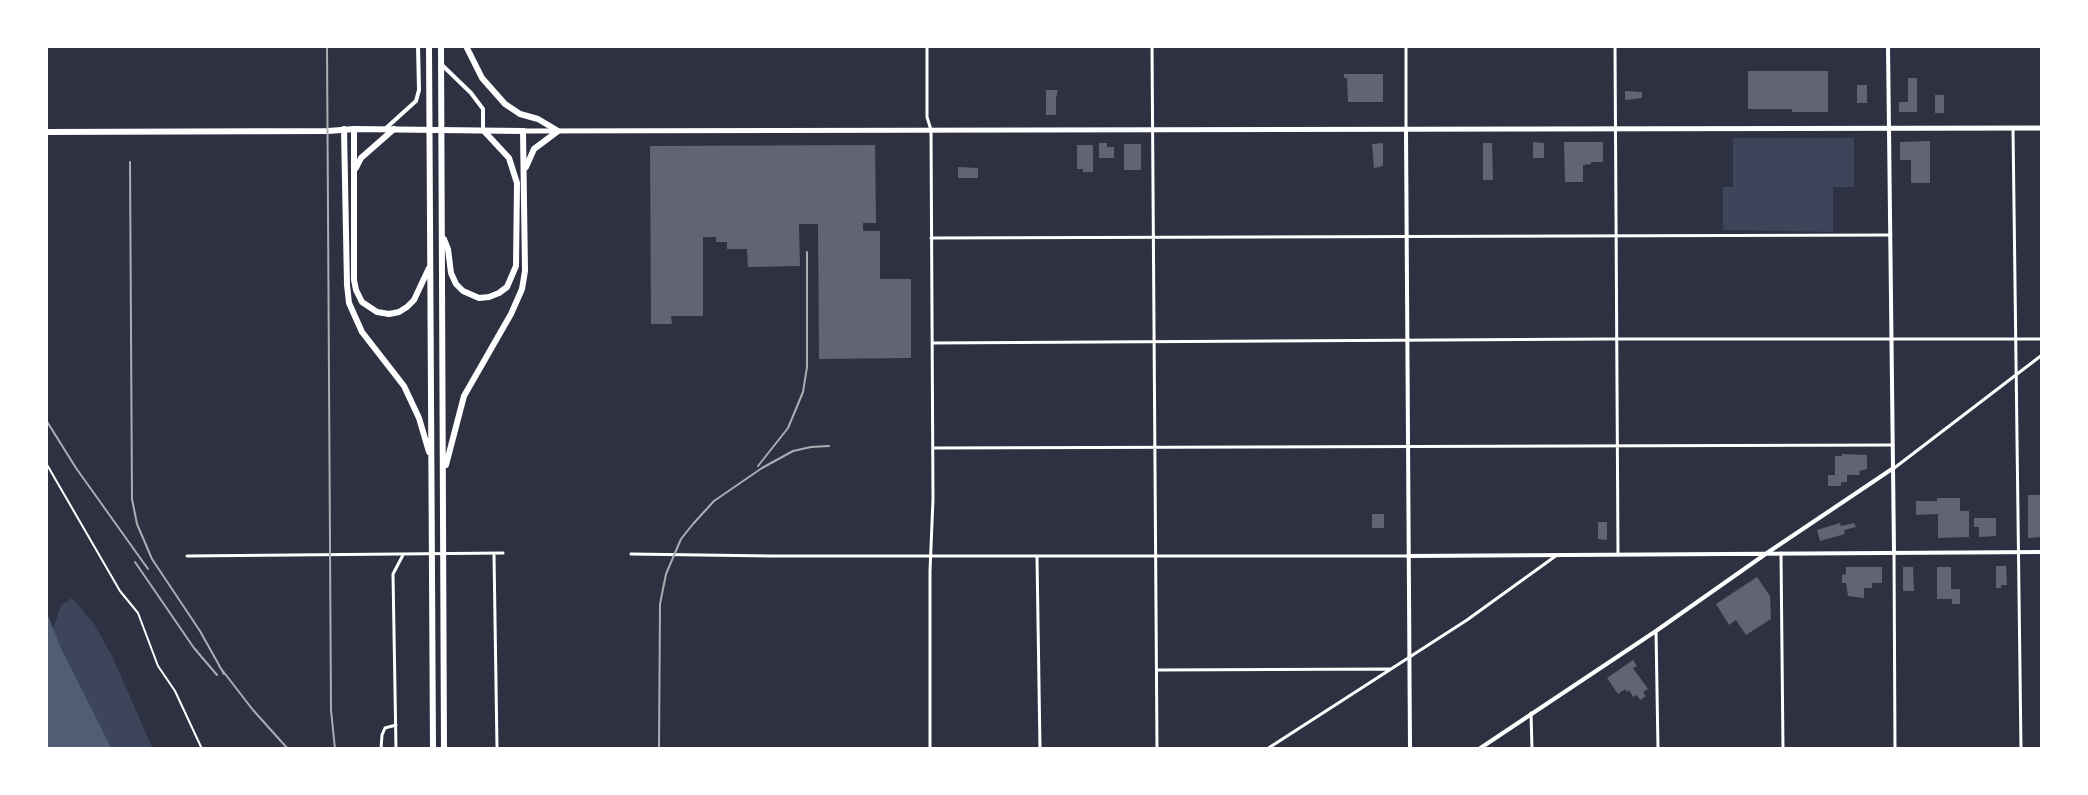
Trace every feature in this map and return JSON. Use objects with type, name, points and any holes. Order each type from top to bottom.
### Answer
[{"type":"main road","points":[[429,46],[433,749]]},
{"type":"main road","points":[[440,46],[444,749]]},
{"type":"main road","points":[[466,46],[482,78],[505,104],[558,131]]},
{"type":"main road","points":[[46,132],[344,129],[2042,128]]},
{"type":"main road","points":[[344,129],[349,303],[362,332],[404,386],[419,418],[432,462]]},
{"type":"main road","points":[[354,129],[354,280],[362,302],[377,312],[399,312],[420,290],[431,264]]},
{"type":"main road","points":[[355,171],[361,158],[394,129]]},
{"type":"main road","points":[[442,232],[451,273],[463,291],[479,298],[489,297],[507,287],[516,266],[517,183],[509,158],[483,130]]},
{"type":"main road","points":[[444,477],[464,396],[522,289],[525,271],[523,131]]},
{"type":"main road","points":[[524,170],[534,149],[558,131]]},
{"type":"street","points":[[384,129],[416,101],[419,90],[418,46]]},
{"type":"street","points":[[440,46],[438,62],[483,109],[483,130]]},
{"type":"street","points":[[927,46],[927,117],[931,130],[933,448],[930,749]]},
{"type":"street","points":[[1152,46],[1157,749]]},
{"type":"street","points":[[1406,46],[1410,749]]},
{"type":"street","points":[[1615,46],[1618,555]]},
{"type":"street","points":[[1888,46],[1895,749]]},
{"type":"street","points":[[2013,128],[2021,749]]},
{"type":"street","points":[[931,238],[1889,235]]},
{"type":"street","points":[[932,343],[2042,339]]},
{"type":"street","points":[[1479,749],[1892,469],[2042,355]]},
{"type":"street","points":[[933,448],[1892,445]]},
{"type":"street","points":[[631,554],[1155,557],[2042,552]]},
{"type":"street","points":[[187,556],[503,553]]},
{"type":"street","points":[[1781,553],[1783,749]]},
{"type":"street","points":[[494,554],[497,749]]},
{"type":"street","points":[[396,749],[393,574],[403,555]]},
{"type":"street","points":[[1267,749],[1467,620],[1557,555]]},
{"type":"street","points":[[1037,557],[1040,749]]},
{"type":"street","points":[[1656,631],[1658,749]]},
{"type":"street","points":[[1156,670],[1390,669]]},
{"type":"street","points":[[1531,713],[1532,749]]},
{"type":"street","points":[[381,749],[385,728],[396,725]]},
{"type":"path","points":[[46,463],[120,591],[138,613],[158,666],[175,691],[202,749]]},
{"type":"shaded area","points":[[1733,138],[1854,138],[1854,187],[1833,187],[1833,232],[1723,230],[1723,187],[1733,187]]},
{"type":"shaded area","points":[[72,598],[95,625],[112,656],[153,749],[112,749],[53,629],[61,605]]},
{"type":"shaded area","points":[[46,611],[62,650],[112,749],[46,749]]},
{"type":"building","points":[[1748,71],[1828,71],[1828,112],[1748,109]]},
{"type":"building","points":[[1344,74],[1383,74],[1383,102],[1348,102],[1347,78]]},
{"type":"building","points":[[1908,78],[1917,78],[1917,112],[1899,112],[1899,102],[1908,102]]},
{"type":"building","points":[[1857,85],[1867,85],[1867,103],[1857,103]]},
{"type":"building","points":[[1046,90],[1058,90],[1056,115],[1046,115]]},
{"type":"building","points":[[1625,91],[1642,92],[1642,98],[1625,100]]},
{"type":"building","points":[[1935,95],[1944,95],[1944,113],[1935,113]]},
{"type":"building","points":[[1930,141],[1930,183],[1911,183],[1911,160],[1900,160],[1900,142]]},
{"type":"building","points":[[1533,142],[1544,143],[1544,158],[1533,158]]},
{"type":"building","points":[[1564,142],[1603,142],[1603,162],[1583,165],[1583,182],[1565,182]]},
{"type":"building","points":[[1099,143],[1114,147],[1114,158],[1099,158]]},
{"type":"building","points":[[1383,143],[1383,166],[1374,168],[1372,144]]},
{"type":"building","points":[[1483,143],[1492,143],[1493,180],[1483,180]]},
{"type":"building","points":[[1124,144],[1141,144],[1141,170],[1124,170]]},
{"type":"building","points":[[875,145],[876,223],[863,223],[863,231],[880,231],[880,279],[911,279],[911,358],[819,359],[818,224],[799,224],[800,266],[748,267],[747,249],[727,249],[727,242],[716,242],[716,237],[703,237],[703,316],[671,316],[672,324],[651,324],[650,146]]},
{"type":"building","points":[[1077,145],[1093,145],[1093,172],[1077,169]]},
{"type":"building","points":[[958,167],[978,168],[978,178],[958,178]]},
{"type":"building","points":[[1867,455],[1867,469],[1859,471],[1860,475],[1847,475],[1847,482],[1841,482],[1841,486],[1828,486],[1828,475],[1835,475],[1835,456]]},
{"type":"building","points":[[2028,495],[2042,495],[2042,537],[2028,538]]},
{"type":"building","points":[[1937,498],[1960,498],[1960,511],[1969,511],[1969,537],[1938,538],[1938,514],[1916,515],[1916,501],[1937,501]]},
{"type":"building","points":[[1372,514],[1384,514],[1384,528],[1372,528]]},
{"type":"building","points":[[1974,518],[1996,518],[1996,536],[1979,537],[1979,527],[1974,527]]},
{"type":"building","points":[[1598,522],[1607,522],[1607,540],[1598,539]]},
{"type":"building","points":[[1840,523],[1841,526],[1854,523],[1856,527],[1844,530],[1845,534],[1820,541],[1817,530]]},
{"type":"building","points":[[1996,566],[2006,566],[2007,585],[2001,585],[2001,588],[1996,588]]},
{"type":"building","points":[[1846,567],[1882,567],[1882,583],[1872,583],[1872,588],[1864,588],[1864,598],[1848,596],[1846,583],[1842,583]]},
{"type":"building","points":[[1903,567],[1913,567],[1914,591],[1903,591]]},
{"type":"building","points":[[1937,567],[1951,567],[1951,589],[1960,589],[1960,604],[1952,604],[1952,599],[1937,599]]},
{"type":"building","points":[[1757,577],[1770,596],[1771,619],[1746,635],[1736,620],[1729,625],[1716,604]]},
{"type":"building","points":[[1633,660],[1637,666],[1633,668],[1648,689],[1643,692],[1646,696],[1640,700],[1637,695],[1633,697],[1629,690],[1618,694],[1607,678]]},
{"type":"railway","points":[[327,46],[331,710],[335,749]]},
{"type":"railway","points":[[130,162],[132,499],[137,524],[152,559],[200,631],[224,674]]},
{"type":"railway","points":[[758,466],[788,428],[803,392],[807,367],[807,252]]},
{"type":"railway","points":[[46,420],[148,569]]},
{"type":"railway","points":[[659,749],[660,604],[666,574],[681,539],[714,501],[762,468],[793,451],[829,446]]},
{"type":"railway","points":[[135,562],[194,648],[217,675]]},
{"type":"railway","points":[[219,666],[288,749]]}]
